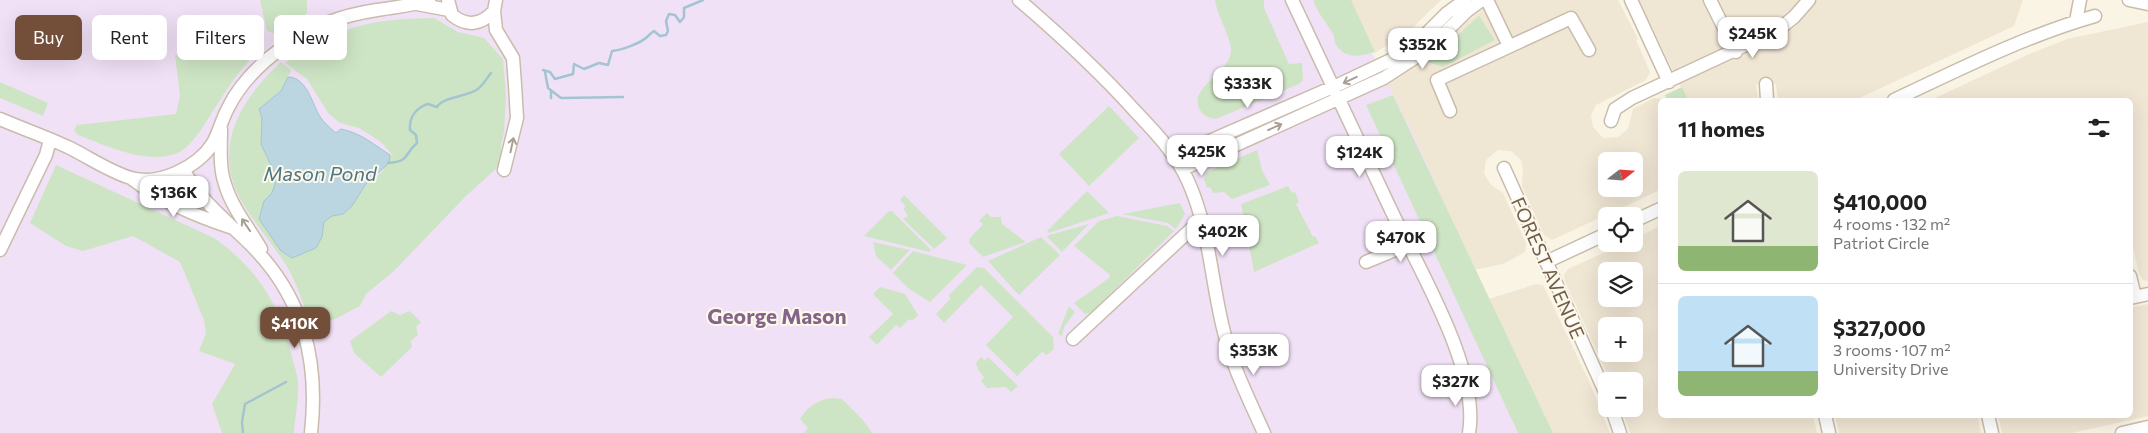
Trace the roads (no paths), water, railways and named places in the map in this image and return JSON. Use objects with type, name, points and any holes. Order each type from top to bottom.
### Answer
[{"type":"street","points":[[480,23],[496,6],[510,0]]},
{"type":"street","points":[[1018,0],[1078,50],[1175,156],[1183,169],[1199,207],[1226,340],[1264,433]]},
{"type":"street","points":[[1292,0],[1443,319],[1470,402],[1469,433]]},
{"type":"street","points":[[1183,169],[1336,93],[1418,42],[1447,13],[1465,0]]},
{"type":"street","points":[[1175,156],[1409,64],[1482,0]]},
{"type":"street","points":[[1486,0],[1509,46]]},
{"type":"street","points":[[1631,0],[1669,82]]},
{"type":"street","points":[[1710,0],[1736,52]]},
{"type":"street","points":[[1611,121],[1615,109],[1778,30],[1794,17],[1809,0]]},
{"type":"street","points":[[2076,21],[2080,0]]},
{"type":"street","points":[[2129,0],[2148,4]]},
{"type":"street","points":[[131,178],[159,178],[184,169],[207,150],[233,98],[251,75],[298,37],[314,28],[355,14],[423,2],[448,5],[462,21],[480,23],[499,35],[514,58],[517,118],[504,170]]},
{"type":"street","points":[[496,6],[499,35]]},
{"type":"street","points":[[1898,98],[2007,48],[2076,21],[2095,16]]},
{"type":"street","points":[[1450,111],[1437,80],[1571,18],[1590,50]]},
{"type":"street","points":[[1766,84],[1767,98]]},
{"type":"street","points":[[0,119],[131,178],[145,189],[211,221],[232,228]]},
{"type":"street","points":[[221,123],[221,160],[226,188],[270,267],[293,303],[310,351],[314,388],[311,433]]},
{"type":"street","points":[[0,250],[46,154],[50,140]]},
{"type":"street","name":"FOREST AVENUE","points":[[1504,168],[1598,376]]},
{"type":"street","points":[[184,169],[195,190],[270,267]]},
{"type":"street","points":[[1643,217],[1658,210]]},
{"type":"street","points":[[1073,339],[1202,219]]},
{"type":"street","points":[[1546,262],[1598,238]]},
{"type":"street","points":[[1366,262],[1407,245]]},
{"type":"street","points":[[2133,297],[2148,294]]},
{"type":"street","points":[[1615,417],[1620,433]]},
{"type":"street","points":[[1826,418],[1829,433]]},
{"type":"street","points":[[1989,418],[1992,433]]},
{"type":"street","points":[[2122,433],[2148,427]]},
{"type":"water","name":"Mason Pond","points":[[288,77],[294,78],[304,86],[321,118],[336,133],[341,129],[355,133],[390,155],[389,163],[366,184],[352,206],[343,214],[332,216],[324,222],[322,237],[316,248],[292,258],[281,251],[259,219],[264,201],[272,193],[276,176],[261,144],[262,118],[259,109],[281,91]]},
{"type":"waterway","points":[[543,70],[550,72],[555,79],[573,74],[574,64],[584,69],[599,63],[608,65],[612,51],[636,44],[654,31],[660,36],[666,35],[668,31],[666,21],[669,14],[675,15],[680,22],[684,17],[684,8],[703,0]]},
{"type":"waterway","points":[[545,72],[548,88],[561,98],[623,97]]},
{"type":"waterway","points":[[388,163],[404,159],[417,143],[416,135],[410,130],[412,117],[420,108],[428,104],[437,107],[444,101],[473,92],[480,87],[491,73]]},
{"type":"waterway","points":[[551,90],[551,98]]},
{"type":"waterway","points":[[243,433],[242,422],[245,404],[286,382]]},
{"type":"district","name":"George Mason","points":[[777,317]]}]
